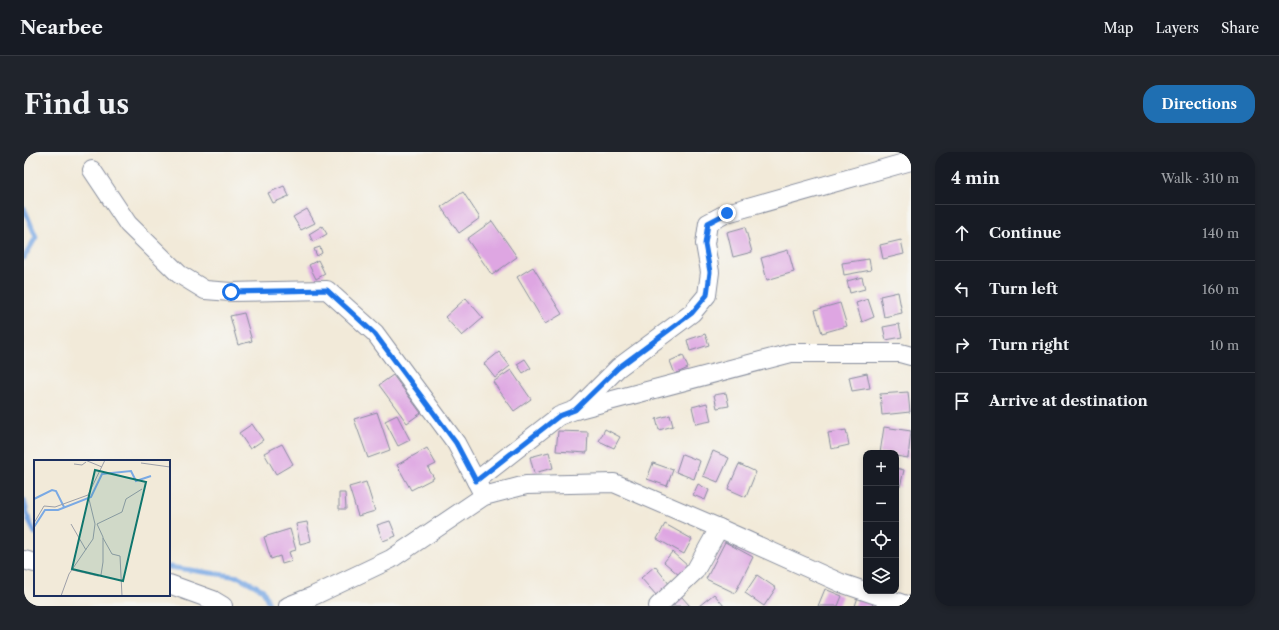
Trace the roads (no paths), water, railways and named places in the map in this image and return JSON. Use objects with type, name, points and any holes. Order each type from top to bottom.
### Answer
[{"type":"street","points":[[575,410],[618,368],[692,313],[707,295],[710,272],[705,244],[708,223],[727,213],[911,161]]},
{"type":"street","points":[[92,170],[128,224],[179,274],[205,290],[231,292],[327,290],[375,334],[456,443],[480,489]]},
{"type":"street","points":[[289,606],[391,558],[480,489],[559,416],[575,410],[791,353],[900,353],[911,356]]},
{"type":"street","points":[[480,489],[526,485],[614,483],[841,582],[909,606]]},
{"type":"street","points":[[658,606],[695,571],[719,528]]},
{"type":"street","points":[[24,560],[34,563]]},
{"type":"street","points":[[170,584],[213,600],[223,606]]},
{"type":"waterway","points":[[24,208],[36,237],[24,258]]},
{"type":"waterway","points":[[24,500],[29,521],[34,531]]},
{"type":"waterway","points":[[170,567],[239,577],[263,590],[270,606]]}]
